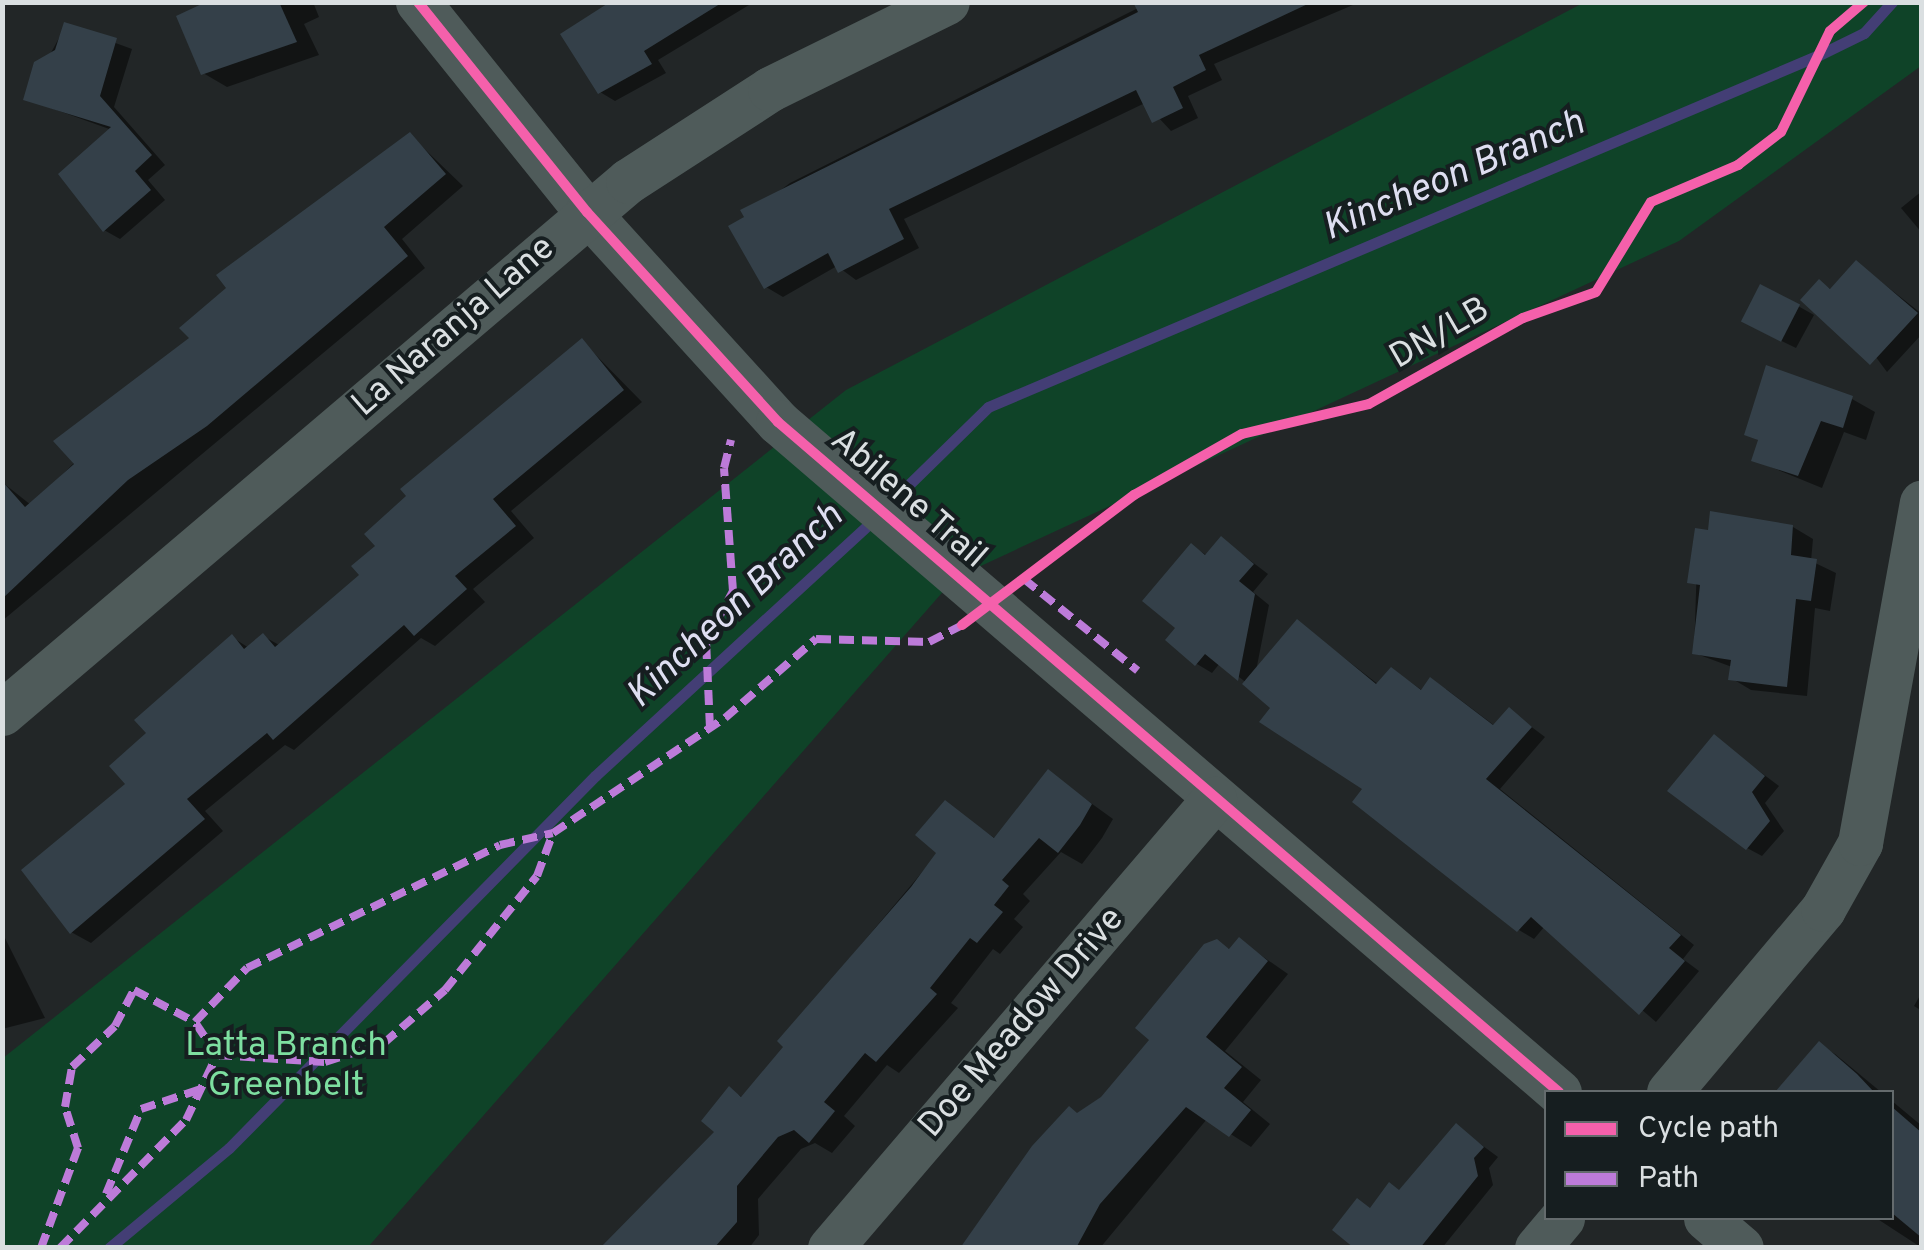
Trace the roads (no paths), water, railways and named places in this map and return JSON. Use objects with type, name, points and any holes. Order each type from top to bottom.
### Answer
[{"type":"street","name":"Abilene Trail","points":[[418,2],[587,212],[778,422],[1557,1090]]},
{"type":"street","name":"La Naranja Lane","points":[[2,712],[587,212],[770,88],[947,2]]},
{"type":"street","points":[[1671,1090],[1823,909],[1860,843],[1922,503]]},
{"type":"street","name":"Doe Meadow Drive","points":[[830,1248],[1214,799]]},
{"type":"street","points":[[1536,1248],[1560,1220]]},
{"type":"street","points":[[1708,1220],[1741,1248]]},
{"type":"waterway","name":"Kincheon Branch","points":[[887,506],[988,407],[1819,55],[1864,33],[1892,2]]},
{"type":"waterway","name":"Kincheon Branch","points":[[109,1248],[229,1148],[595,776],[874,519]]},
{"type":"park label","name":"Latta Branch Greenbelt","points":[[286,1066]]}]
